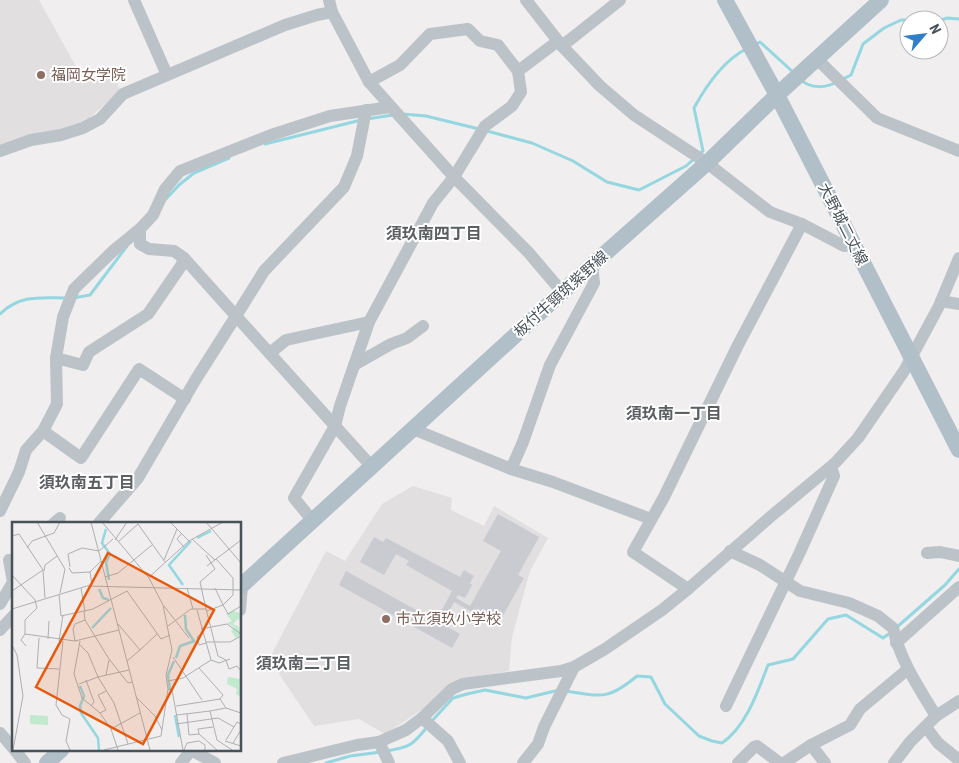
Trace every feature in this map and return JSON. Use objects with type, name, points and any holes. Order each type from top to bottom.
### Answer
[{"type":"main road","name":"板付牛頸筑紫野線","points":[[241,586],[592,265],[707,164],[817,58],[881,0]]},
{"type":"main road","name":"大野城二丈線","points":[[731,2],[777,96],[959,450]]},
{"type":"main road","points":[[47,763],[61,750]]},
{"type":"street","points":[[134,0],[167,75]]},
{"type":"street","points":[[526,0],[560,44],[600,86],[634,115],[707,164],[770,212],[802,224],[844,246],[854,245]]},
{"type":"street","points":[[518,71],[560,44],[620,0]]},
{"type":"street","points":[[0,151],[31,140],[62,135],[83,128],[100,119],[123,94],[285,25],[317,15],[330,6],[369,82],[454,177],[528,253],[563,293]]},
{"type":"street","points":[[312,520],[294,498],[335,426],[369,322],[433,203],[454,177],[485,126],[512,106],[521,92],[518,71],[498,45],[480,41],[468,29],[430,34],[400,65],[369,82]]},
{"type":"street","points":[[817,58],[877,118],[959,151]]},
{"type":"street","points":[[0,510],[19,472],[26,450],[43,431],[56,404],[56,358],[63,317],[74,290],[153,215],[165,189],[180,171],[271,134],[330,116],[390,107]]},
{"type":"street","points":[[100,522],[138,478],[184,399],[264,271],[344,187],[357,156],[366,110]]},
{"type":"street","points":[[688,589],[633,552],[664,497],[738,346],[802,224]]},
{"type":"street","points":[[140,229],[140,244],[149,249],[174,251],[184,258],[372,467]]},
{"type":"street","points":[[56,358],[83,365],[89,352],[148,314],[182,266],[184,258]]},
{"type":"street","points":[[283,763],[357,745],[381,745],[422,718],[452,689],[463,684],[561,671],[574,667],[605,649],[662,610],[831,467],[858,438],[912,358],[941,301],[959,258]]},
{"type":"street","points":[[511,468],[523,442],[550,364],[594,283],[592,265]]},
{"type":"street","points":[[941,301],[959,304]]},
{"type":"street","points":[[270,354],[286,340],[369,322]]},
{"type":"street","points":[[354,365],[391,344],[407,338],[423,326]]},
{"type":"street","points":[[43,431],[81,458],[139,369],[184,399]]},
{"type":"street","points":[[413,429],[511,468],[651,519]]},
{"type":"street","points":[[726,706],[834,476],[831,467]]},
{"type":"street","points":[[730,551],[760,565],[800,591],[849,603],[878,616],[893,628],[896,643],[908,669],[936,716]]},
{"type":"street","points":[[927,554],[940,552],[959,556]]},
{"type":"street","points":[[8,559],[12,577]]},
{"type":"street","points":[[0,604],[12,584]]},
{"type":"street","points":[[896,643],[959,587]]},
{"type":"street","points":[[0,630],[12,617]]},
{"type":"street","points":[[523,763],[538,744],[544,727],[574,667]]},
{"type":"street","points":[[784,763],[811,745],[850,726],[860,709],[908,669]]},
{"type":"street","points":[[894,763],[910,742],[936,716],[959,701]]},
{"type":"street","points":[[422,718],[448,741],[460,763]]},
{"type":"street","points":[[926,727],[938,743],[959,760]]},
{"type":"street","points":[[0,733],[12,747]]},
{"type":"street","points":[[381,745],[389,762]]},
{"type":"street","points":[[811,745],[825,763]]},
{"type":"street","points":[[738,763],[754,747],[758,746],[780,763]]},
{"type":"street","points":[[15,750],[26,763]]},
{"type":"street","points":[[181,763],[192,750],[215,763]]},
{"type":"shaded area","name":"福岡女学院","points":[[0,0],[39,0],[84,81],[113,70],[120,91],[87,120],[63,132],[0,147]]},
{"type":"shaded area","points":[[413,486],[452,498],[451,510],[484,526],[494,506],[548,538],[530,571],[512,637],[509,671],[457,680],[426,707],[385,734],[359,719],[314,726],[269,659],[326,551],[345,561],[382,504]]},
{"type":"building","points":[[498,514],[539,537],[518,575],[524,578],[497,626],[454,602],[442,624],[460,634],[452,648],[339,585],[346,571],[436,621],[452,591],[406,565],[409,561],[396,554],[384,575],[360,562],[374,537],[383,542],[386,538],[460,577],[464,570],[474,576],[470,583],[472,585],[465,598],[458,595],[456,598],[470,606],[501,551],[483,541]]},
{"type":"waterway","points":[[949,18],[959,19]]},
{"type":"waterway","points":[[843,79],[851,75],[863,44],[884,28],[899,21]]},
{"type":"waterway","points":[[756,44],[760,42],[793,72]]},
{"type":"waterway","points":[[699,154],[703,151],[694,108],[704,91],[723,67],[746,49]]},
{"type":"waterway","points":[[801,80],[809,85],[819,87],[837,82]]},
{"type":"waterway","points":[[402,114],[426,116],[479,129]]},
{"type":"waterway","points":[[367,119],[393,115]]},
{"type":"waterway","points":[[265,144],[361,120]]},
{"type":"waterway","points":[[487,131],[532,143],[573,161],[607,182],[639,190],[686,166],[695,158]]},
{"type":"waterway","points":[[166,199],[194,173],[229,158]]},
{"type":"waterway","points":[[73,298],[90,295],[127,246]]},
{"type":"waterway","points":[[0,314],[16,303],[32,298],[67,298]]},
{"type":"waterway","points":[[897,627],[945,585],[959,569]]},
{"type":"waterway","points":[[565,691],[603,695],[618,690],[637,676],[651,677],[665,704],[699,736],[722,743],[738,728],[750,708],[768,665],[793,659],[828,619],[846,615],[883,638],[890,633]]},
{"type":"waterway","points":[[431,722],[453,698],[467,694],[485,690],[526,698],[559,690]]},
{"type":"waterway","points":[[387,751],[410,744],[427,727]]},
{"type":"waterway","points":[[326,763],[350,756],[381,752]]},
{"type":"place","name":"福岡女学院","points":[[41,75]]},
{"type":"place","name":"市立須玖小学校","points":[[386,619]]},
{"type":"district","name":"須玖南四丁目","points":[[434,233]]},
{"type":"district","name":"須玖南一丁目","points":[[674,413]]},
{"type":"district","name":"須玖南五丁目","points":[[87,482]]},
{"type":"district","name":"須玖南二丁目","points":[[304,663]]}]
